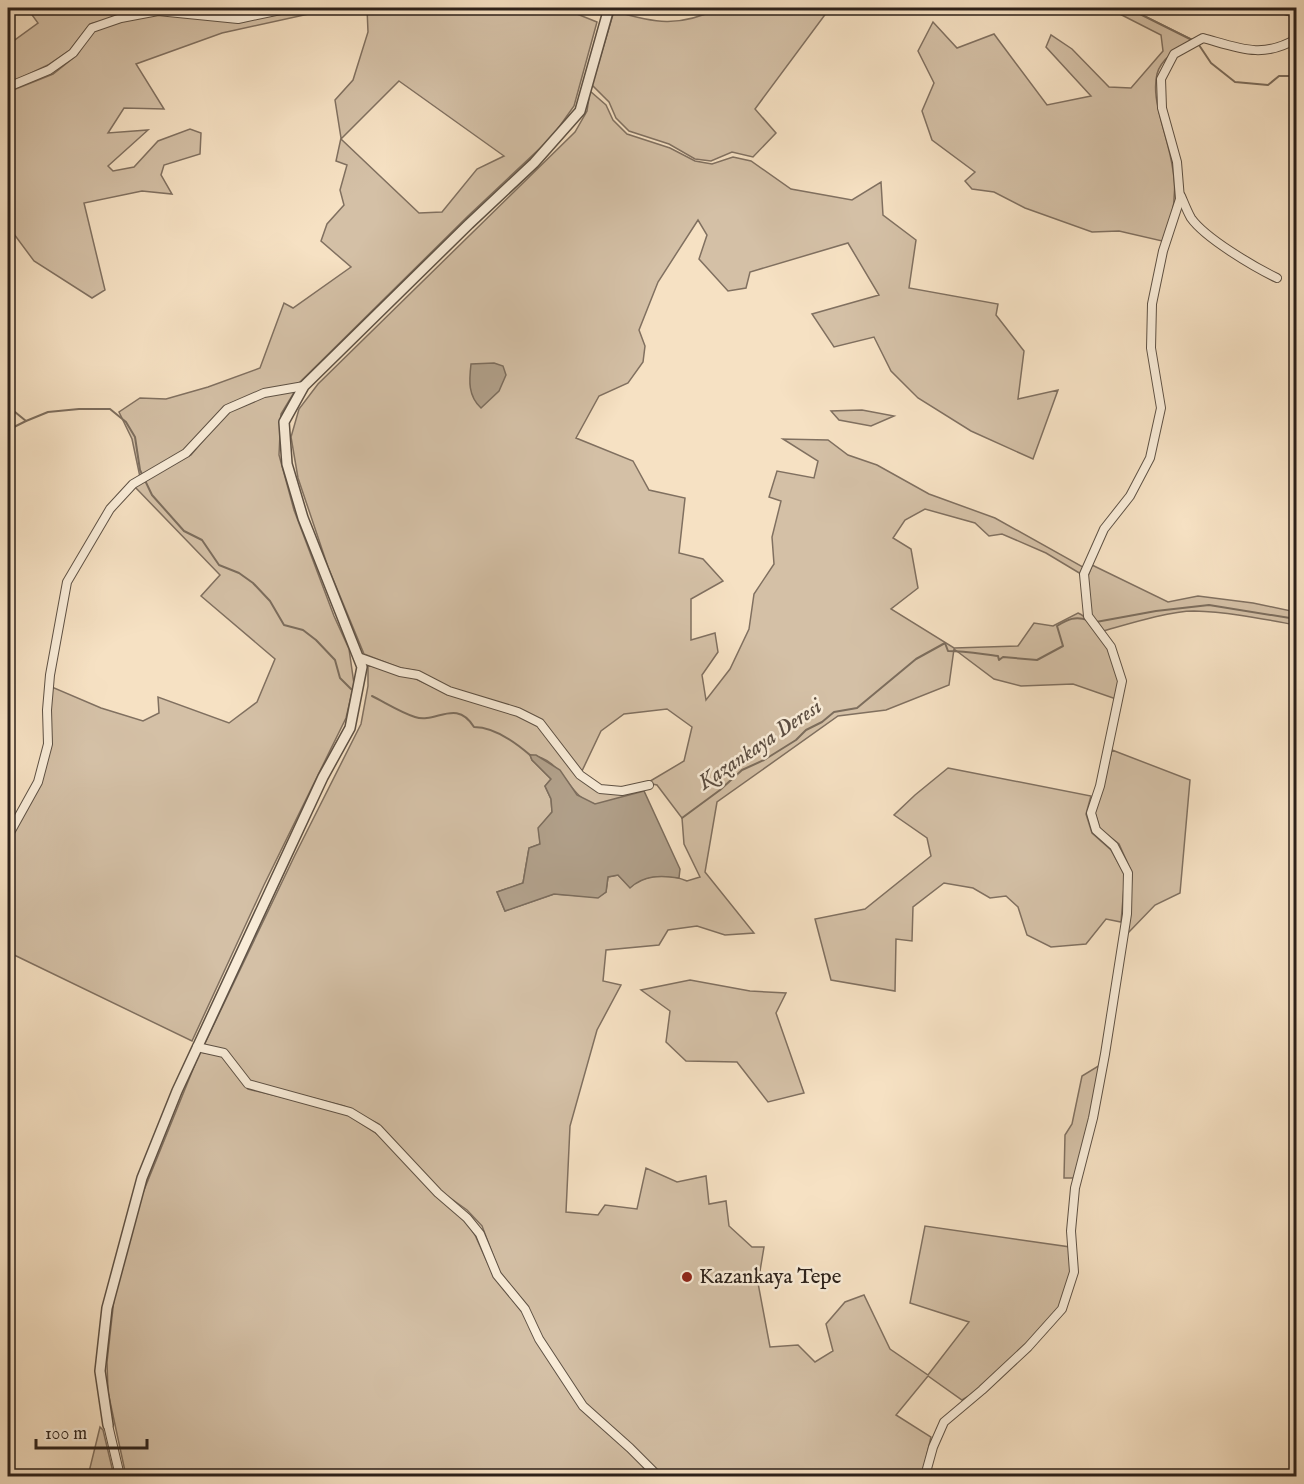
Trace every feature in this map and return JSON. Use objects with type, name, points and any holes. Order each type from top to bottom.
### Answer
[{"type":"street","points":[[8,87],[49,70],[73,53],[92,28],[121,18],[158,11],[238,19],[290,8]]},
{"type":"street","points":[[120,1476],[108,1425],[100,1371],[107,1308],[142,1178],[177,1090],[323,777],[350,728],[362,667],[303,518],[287,464],[284,422],[304,386],[534,163],[580,111],[609,8]]},
{"type":"street","points":[[1276,8],[1296,13]]},
{"type":"street","points":[[925,1476],[933,1447],[944,1422],[1028,1347],[1062,1309],[1074,1272],[1071,1231],[1075,1188],[1093,1118],[1105,1054],[1127,914],[1128,883],[1128,873],[1114,846],[1096,830],[1091,813],[1100,786],[1122,681],[1111,647],[1088,616],[1084,574],[1104,529],[1130,496],[1150,458],[1161,408],[1151,348],[1152,304],[1163,252],[1180,199],[1177,162],[1162,108],[1161,79],[1174,54],[1203,38],[1258,52],[1283,47],[1296,39]]},
{"type":"street","points":[[1179,192],[1191,218],[1215,240],[1251,265],[1277,278]]},
{"type":"street","points":[[8,836],[38,782],[48,744],[47,710],[50,675],[67,582],[110,509],[133,484],[186,453],[227,409],[264,393],[304,386]]},
{"type":"street","points":[[358,657],[400,672],[418,675],[449,691],[482,703],[518,712],[540,723],[580,774],[600,789],[622,791],[649,785]]},
{"type":"street","points":[[197,1047],[224,1053],[248,1084],[350,1112],[378,1129],[438,1193],[467,1218],[480,1234],[497,1275],[525,1309],[539,1339],[583,1406],[658,1476]]},
{"type":"shaded area","points":[[27,8],[142,8],[140,11],[90,24],[70,50],[48,65],[8,84],[8,45],[38,23]]},
{"type":"shaded area","points":[[301,8],[336,8],[222,33],[136,64],[164,109],[124,108],[108,133],[148,130],[108,166],[113,171],[134,167],[158,141],[190,129],[201,133],[200,154],[164,165],[161,175],[172,194],[142,191],[84,203],[105,290],[92,298],[34,261],[8,226],[8,92],[53,74],[77,55],[93,31],[123,20],[158,13],[240,22]]},
{"type":"shaded area","points":[[367,8],[562,8],[597,22],[574,106],[552,137],[468,216],[297,385],[263,390],[225,406],[184,450],[140,477],[132,439],[119,412],[140,398],[166,399],[260,368],[284,303],[293,308],[351,267],[321,241],[327,224],[344,205],[340,190],[347,165],[336,161],[341,138],[335,100],[353,80],[368,32]],"holes":[[[399,81],[504,156],[477,169],[442,212],[419,213],[341,139]]]},
{"type":"shaded area","points":[[719,8],[830,8],[755,109],[776,133],[753,157],[732,152],[711,161],[695,159],[669,144],[629,131],[616,118],[609,102],[592,85],[614,11],[666,22],[691,19]]},
{"type":"shaded area","points":[[1108,8],[1128,8],[1193,40],[1166,58],[1159,68],[1156,80],[1158,106],[1173,169],[1174,183],[1173,211],[1162,241],[1119,231],[1092,232],[1025,208],[994,192],[972,189],[965,181],[975,172],[932,140],[922,111],[934,83],[918,51],[933,22],[957,48],[994,34],[1047,105],[1091,96],[1046,47],[1051,35],[1072,49],[1109,87],[1131,88],[1163,51],[1161,35]]},
{"type":"shaded area","points":[[590,91],[606,105],[613,120],[627,134],[670,148],[695,161],[712,164],[733,157],[751,161],[791,189],[852,200],[881,182],[883,215],[916,240],[909,288],[998,304],[996,315],[1024,351],[1018,399],[1058,390],[1033,459],[971,431],[918,398],[891,371],[874,337],[834,347],[812,314],[879,295],[848,243],[750,272],[746,288],[728,291],[699,259],[707,235],[698,220],[658,282],[639,330],[645,346],[643,362],[628,383],[599,396],[576,438],[633,461],[649,490],[685,498],[679,553],[703,559],[723,581],[691,599],[691,640],[715,633],[718,652],[702,675],[706,700],[730,669],[749,629],[754,594],[774,564],[772,537],[781,501],[769,497],[777,471],[814,478],[818,461],[783,439],[828,440],[848,455],[877,465],[929,494],[995,518],[1083,567],[1081,574],[1046,553],[1002,534],[989,536],[975,523],[925,509],[905,520],[893,538],[911,549],[918,588],[891,609],[954,648],[1018,646],[1034,623],[1053,626],[1078,613],[1085,617],[1098,632],[1114,662],[1119,682],[1116,699],[1073,684],[1021,686],[994,679],[954,649],[949,685],[886,710],[838,716],[717,802],[705,872],[754,933],[725,935],[697,926],[668,930],[659,945],[606,950],[603,981],[621,985],[597,1030],[570,1126],[566,1212],[598,1215],[605,1205],[637,1209],[646,1168],[677,1182],[706,1176],[709,1204],[726,1201],[729,1226],[752,1247],[764,1247],[758,1283],[770,1347],[798,1345],[815,1362],[833,1351],[826,1324],[845,1302],[864,1295],[890,1349],[928,1375],[969,1322],[910,1303],[925,1226],[1070,1247],[1071,1272],[1061,1307],[1027,1345],[979,1390],[962,1400],[928,1376],[896,1415],[931,1437],[922,1476],[662,1476],[585,1403],[542,1338],[525,1303],[499,1271],[482,1226],[467,1210],[439,1190],[379,1124],[344,1106],[251,1082],[226,1050],[204,1045],[361,724],[368,686],[368,665],[416,679],[453,696],[517,714],[539,725],[579,777],[599,791],[622,793],[643,787],[644,791],[595,804],[578,795],[551,763],[530,755],[551,779],[545,786],[551,799],[552,812],[539,828],[540,844],[529,848],[523,883],[497,892],[505,911],[554,894],[598,897],[606,892],[608,877],[618,875],[630,887],[643,879],[657,876],[680,878],[687,881],[700,877],[684,844],[682,818],[657,785],[647,783],[684,761],[692,727],[667,709],[624,714],[601,731],[581,773],[543,721],[518,708],[449,688],[418,671],[400,668],[364,654],[328,567],[298,478],[291,437],[299,409],[318,384],[575,132],[587,111]]},
{"type":"shaded area","points":[[494,363],[503,366],[506,375],[499,391],[481,408],[472,393],[471,364]]},
{"type":"shaded area","points":[[295,391],[281,414],[279,455],[294,510],[334,616],[349,649],[354,684],[346,718],[264,885],[192,1041],[10,953],[8,955],[8,841],[41,782],[52,687],[101,708],[143,721],[159,713],[158,697],[229,723],[257,702],[275,659],[201,596],[220,575],[134,486],[191,455],[228,411],[265,396]]},
{"type":"shaded area","points":[[862,410],[894,416],[871,426],[839,420],[831,411]]},
{"type":"shaded area","points":[[1092,565],[1168,602],[1198,596],[1253,603],[1296,612],[1296,625],[1233,614],[1194,611],[1161,615],[1103,631],[1091,615],[1088,576]]},
{"type":"shaded area","points":[[1112,750],[1190,780],[1180,893],[1155,905],[1128,933],[1132,873],[1119,844],[1100,829],[1095,813]]},
{"type":"shaded area","points":[[530,755],[536,755],[560,770],[577,795],[595,804],[644,791],[680,869],[679,878],[653,877],[630,888],[618,875],[608,877],[606,892],[598,898],[554,894],[505,911],[497,892],[523,883],[529,848],[540,844],[538,828],[552,812],[551,799],[545,786],[551,779]]},
{"type":"shaded area","points":[[948,768],[1091,796],[1086,814],[1092,833],[1111,850],[1125,875],[1121,922],[1106,919],[1086,944],[1051,947],[1027,935],[1018,907],[1006,896],[990,898],[973,888],[944,883],[913,907],[912,941],[896,939],[895,991],[831,980],[815,919],[865,909],[931,856],[927,838],[894,815]]},
{"type":"shaded area","points":[[690,980],[750,991],[786,993],[776,1013],[804,1093],[768,1102],[737,1062],[686,1061],[666,1042],[670,1011],[641,990]]},
{"type":"shaded area","points":[[200,1052],[223,1056],[248,1089],[348,1115],[379,1135],[464,1218],[475,1235],[493,1275],[527,1318],[564,1381],[653,1476],[126,1476],[108,1392],[107,1362],[114,1299],[140,1200]]},
{"type":"shaded area","points":[[1100,1065],[1090,1120],[1074,1178],[1064,1178],[1065,1135],[1072,1124],[1082,1076]]},
{"type":"shaded area","points":[[100,1427],[103,1430],[114,1476],[88,1476]]},
{"type":"waterway","points":[[1128,8],[1192,40]]},
{"type":"waterway","points":[[1197,42],[1211,63],[1235,82],[1268,85],[1279,76],[1296,76]]},
{"type":"waterway","points":[[8,411],[15,412],[26,421],[48,412],[110,409],[126,422],[135,437],[140,470],[152,495],[184,531],[202,540],[219,565],[239,573],[253,583],[270,601],[284,625],[303,630],[316,640],[335,660],[340,678],[351,689]]},
{"type":"waterway","points":[[8,428],[26,421]]},
{"type":"waterway","name":"Kazankaya Deresi","points":[[1096,622],[1156,611],[1209,605],[1296,619]]},
{"type":"waterway","name":"Kazankaya Deresi","points":[[682,818],[720,790],[742,770],[764,760],[796,740],[806,730],[822,722],[834,712],[857,708],[916,659],[945,643],[948,651],[998,656],[999,660],[1003,657],[1037,660],[1063,646],[1057,626],[1072,619],[1088,620]]},
{"type":"waterway","points":[[372,696],[415,717],[460,714],[474,727],[496,732],[530,755]]},
{"type":"place","name":"Kazankaya Tepe","points":[[687,1277]]}]
